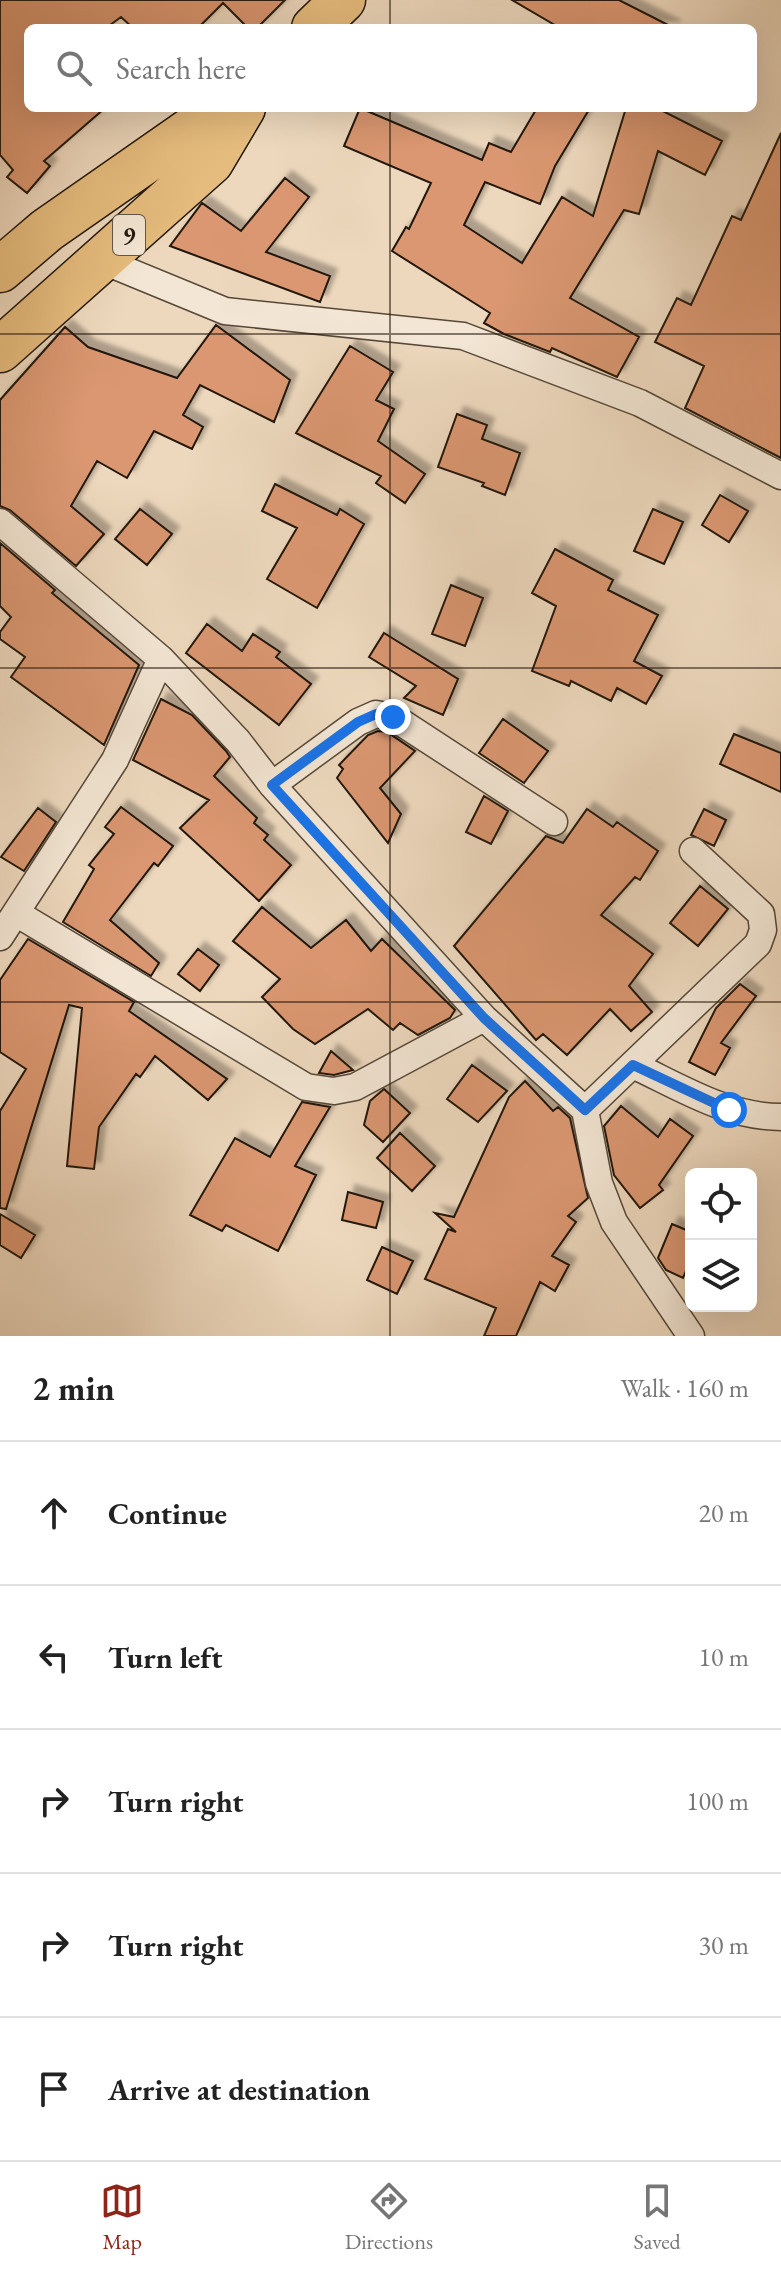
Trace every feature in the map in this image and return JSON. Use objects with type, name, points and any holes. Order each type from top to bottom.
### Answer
[{"type":"highway","points":[[318,24],[343,0]]},
{"type":"highway","name":"9","points":[[0,270],[47,230],[216,112]]},
{"type":"highway","name":"9","points":[[0,350],[211,162],[241,112]]},
{"type":"street","points":[[101,260],[225,311],[463,336],[490,344],[640,403],[781,476]]},
{"type":"street","points":[[0,522],[161,659],[484,1018],[585,1110],[599,1183],[614,1222],[691,1336]]},
{"type":"street","points":[[161,659],[115,760],[6,925],[306,1087],[334,1091],[355,1087],[484,1018]]},
{"type":"street","points":[[272,785],[358,722],[376,714],[393,717],[554,822]]},
{"type":"street","points":[[585,1110],[758,944],[763,930],[761,914],[693,851]]},
{"type":"street","points":[[633,1065],[729,1110],[758,1117],[781,1117]]},
{"type":"building","points":[[0,0],[285,0],[261,24],[244,24],[223,3],[202,24],[129,24],[121,17],[111,24],[24,24],[24,112],[100,112],[44,161],[50,166],[27,193],[7,177],[13,170],[0,155]]},
{"type":"building","points":[[512,0],[619,0],[666,24],[553,24]]},
{"type":"building","points":[[358,112],[369,112],[482,160],[489,143],[511,152],[535,112],[588,112],[555,166],[540,204],[485,182],[464,225],[522,263],[562,197],[593,216],[625,112],[665,112],[722,141],[705,175],[658,151],[639,214],[624,210],[570,298],[639,337],[617,377],[552,348],[550,352],[504,334],[484,323],[490,313],[392,251],[406,227],[409,229],[431,183],[344,146]]},
{"type":"building","points":[[781,133],[781,458],[685,408],[704,366],[655,342],[677,298],[691,305],[732,216],[741,220]]},
{"type":"building","points":[[285,178],[309,197],[266,252],[330,276],[320,302],[170,246],[202,203],[241,231]]},
{"type":"building","points":[[216,325],[290,380],[274,422],[200,385],[183,415],[203,427],[192,449],[154,431],[127,478],[97,461],[71,506],[104,534],[76,566],[10,510],[0,506],[0,400],[65,327],[88,347],[177,378]]},
{"type":"building","points":[[350,346],[393,372],[376,400],[394,409],[378,441],[425,474],[405,503],[376,483],[381,476],[296,433]]},
{"type":"building","points":[[457,414],[487,425],[482,439],[520,453],[505,495],[482,486],[484,483],[438,467]]},
{"type":"building","points":[[275,484],[337,515],[340,509],[364,524],[317,608],[267,579],[297,528],[262,511]]},
{"type":"building","points":[[720,495],[748,511],[729,542],[702,525]]},
{"type":"building","points":[[140,509],[172,534],[147,565],[115,539]]},
{"type":"building","points":[[653,509],[683,522],[664,564],[634,551]]},
{"type":"building","points":[[0,543],[55,590],[52,593],[139,665],[104,745],[11,677],[25,657],[0,639],[0,632],[11,617],[0,606]]},
{"type":"building","points":[[555,549],[613,580],[608,590],[658,615],[634,661],[662,676],[646,704],[617,688],[611,701],[571,681],[569,686],[532,671],[556,606],[532,593]]},
{"type":"building","points":[[451,585],[483,598],[465,646],[432,634]]},
{"type":"building","points":[[207,624],[242,651],[253,634],[280,652],[276,657],[311,684],[279,725],[186,653]]},
{"type":"building","points":[[384,633],[458,679],[443,715],[404,698],[416,686],[369,657]]},
{"type":"building","points":[[161,699],[192,715],[226,751],[230,757],[214,776],[257,818],[254,823],[268,835],[264,840],[291,865],[259,901],[180,828],[209,800],[133,760]]},
{"type":"building","points":[[503,719],[548,751],[524,783],[479,753]]},
{"type":"building","points":[[387,732],[415,751],[380,788],[401,814],[388,843],[337,778],[343,769],[339,765],[368,735]]},
{"type":"building","points":[[734,734],[781,753],[781,792],[720,764]]},
{"type":"building","points":[[484,796],[508,811],[491,844],[466,832]]},
{"type":"building","points":[[121,807],[173,846],[158,866],[154,863],[110,920],[159,963],[151,976],[63,922],[94,869],[89,865],[114,834],[105,827]]},
{"type":"building","points":[[38,808],[56,822],[24,871],[1,857]]},
{"type":"building","points":[[587,809],[613,827],[617,822],[658,851],[640,880],[635,877],[601,915],[653,954],[629,986],[652,1012],[631,1031],[610,1009],[567,1055],[543,1034],[536,1040],[454,946],[546,836],[563,843]]},
{"type":"building","points":[[704,809],[726,820],[714,846],[691,835]]},
{"type":"building","points":[[700,886],[728,909],[698,946],[670,923]]},
{"type":"building","points":[[262,907],[311,948],[346,920],[371,951],[382,939],[455,1010],[450,1018],[418,1035],[400,1023],[393,1030],[368,1009],[315,1044],[293,1029],[262,997],[280,979],[233,941]]},
{"type":"building","points":[[28,939],[134,1002],[129,1011],[227,1079],[208,1100],[155,1056],[140,1077],[136,1074],[99,1127],[94,1169],[67,1166],[82,1008],[69,1005],[6,1209],[0,1208],[0,1111],[26,1069],[0,1052],[0,980]]},
{"type":"building","points":[[198,949],[219,965],[200,991],[178,974]]},
{"type":"building","points":[[740,984],[756,996],[721,1043],[730,1048],[715,1075],[689,1062],[716,1008]]},
{"type":"building","points":[[331,1051],[353,1070],[334,1075],[319,1073]]},
{"type":"building","points":[[472,1065],[507,1091],[478,1122],[447,1099]]},
{"type":"building","points":[[525,1081],[553,1111],[558,1107],[570,1118],[588,1198],[568,1216],[576,1222],[552,1256],[569,1265],[555,1291],[540,1282],[516,1336],[484,1336],[496,1308],[425,1279],[448,1229],[456,1232],[435,1213],[454,1217],[509,1097]]},
{"type":"building","points":[[384,1089],[410,1113],[383,1142],[364,1125],[370,1101]]},
{"type":"building","points":[[302,1102],[330,1107],[295,1166],[316,1175],[278,1251],[226,1225],[222,1231],[190,1215],[235,1138],[270,1157]]},
{"type":"building","points":[[621,1106],[658,1137],[670,1119],[693,1136],[659,1185],[663,1190],[640,1208],[614,1175],[604,1126]]},
{"type":"building","points":[[400,1133],[435,1166],[412,1191],[377,1158]]},
{"type":"building","points":[[348,1192],[383,1202],[376,1228],[342,1220]]},
{"type":"building","points":[[0,1214],[35,1235],[21,1258],[0,1245]]},
{"type":"building","points":[[672,1224],[685,1229],[683,1278],[666,1270],[658,1258]]},
{"type":"building","points":[[382,1247],[413,1261],[397,1294],[367,1280]]},
{"type":"route","points":[[393,717],[376,714],[358,722],[272,785],[484,1018],[585,1110],[633,1065],[729,1110]]}]
